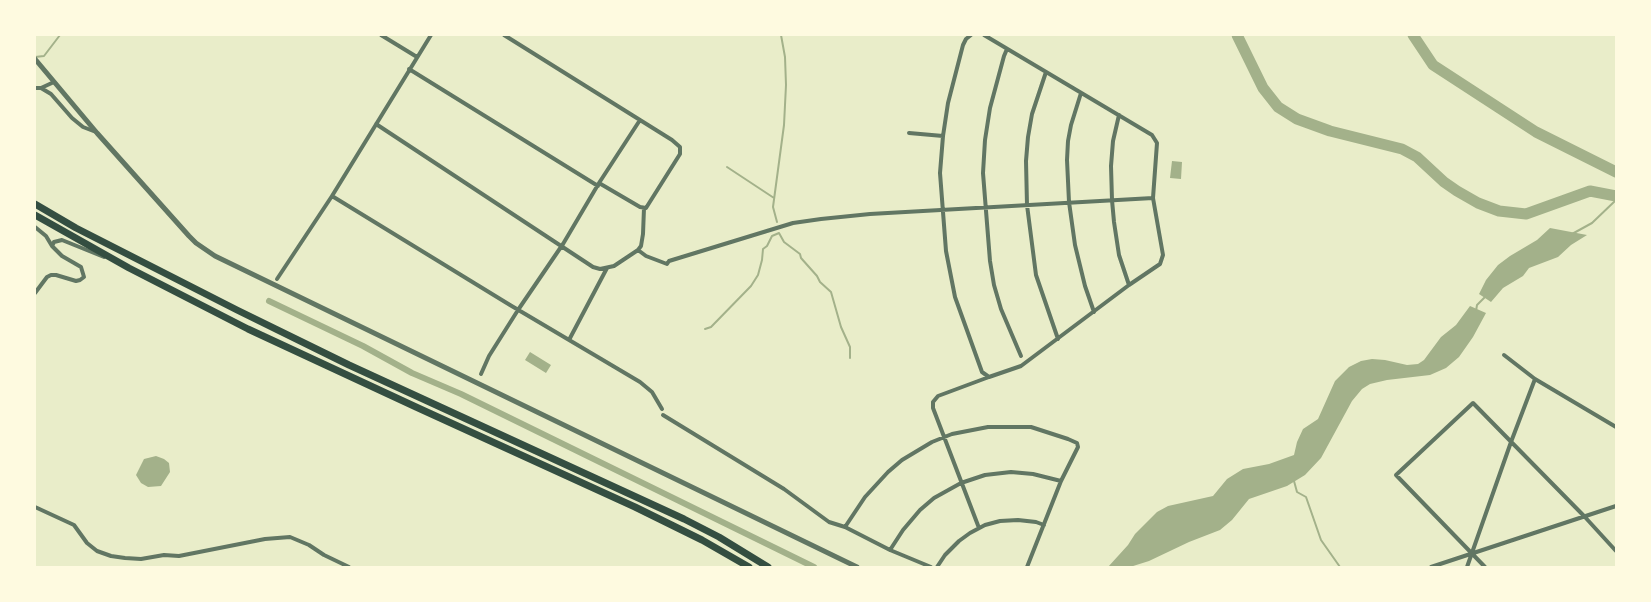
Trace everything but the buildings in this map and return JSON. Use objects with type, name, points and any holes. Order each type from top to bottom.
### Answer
[{"type":"highway","points":[[35,204],[76,228],[349,365],[684,519],[719,537],[768,567]]},
{"type":"highway","points":[[35,215],[130,268],[248,329],[409,404],[635,506],[702,540],[749,567]]},
{"type":"street","points":[[381,35],[417,57]]},
{"type":"street","points":[[277,279],[332,196],[431,35]]},
{"type":"street","points":[[504,35],[672,140],[680,147],[680,154],[649,206],[644,208]]},
{"type":"street","points":[[972,35],[966,39],[963,45],[948,103],[943,136],[940,173],[946,251],[955,297],[982,372],[989,377]]},
{"type":"street","points":[[979,528],[933,408],[933,402],[938,396],[1021,366],[1129,285],[1160,264],[1163,255],[1153,198],[1157,143],[1152,135],[984,35]]},
{"type":"street","points":[[1007,49],[997,79],[990,108],[985,140],[983,173],[990,261],[994,285],[1001,309],[1021,356]]},
{"type":"street","points":[[35,59],[97,133],[189,236],[201,247],[223,261],[857,567]]},
{"type":"street","points":[[409,69],[598,184],[644,208]]},
{"type":"street","points":[[1046,72],[1032,114],[1028,137],[1026,161],[1027,205],[1036,275],[1058,339]]},
{"type":"street","points":[[35,88],[41,88],[54,82]]},
{"type":"street","points":[[41,88],[52,94],[77,123],[97,133]]},
{"type":"street","points":[[1081,92],[1071,125],[1068,141],[1067,160],[1069,202],[1075,245],[1085,286],[1094,312]]},
{"type":"street","points":[[1119,115],[1113,142],[1111,166],[1112,200],[1119,255],[1129,285]]},
{"type":"street","points":[[481,374],[489,356],[561,247],[598,184],[640,120]]},
{"type":"street","points":[[376,124],[415,149],[440,168],[509,211],[593,267],[600,269],[607,268],[625,259],[638,250],[641,246],[643,234],[644,208]]},
{"type":"street","points":[[909,133],[943,136]]},
{"type":"street","points":[[332,196],[518,310],[640,382],[652,392],[662,409]]},
{"type":"street","points":[[638,250],[646,256],[667,264],[669,261],[793,223],[870,214],[1153,198]]},
{"type":"street","points":[[35,227],[46,236],[52,246],[62,256],[81,268],[84,277],[76,281],[51,275],[47,277],[35,292]]},
{"type":"street","points":[[52,246],[57,240],[62,240],[130,268]]},
{"type":"street","points":[[569,340],[607,268]]},
{"type":"street","points":[[1504,355],[1536,379],[1616,427]]},
{"type":"street","points":[[1467,567],[1511,442],[1536,379]]},
{"type":"street","points":[[1485,567],[1396,475],[1473,403],[1584,516],[1616,551]]},
{"type":"street","points":[[663,415],[784,489],[829,522],[845,527],[890,550],[930,567]]},
{"type":"street","points":[[845,527],[865,497],[888,472],[917,450],[944,438],[970,430],[998,426],[1031,427],[1063,437],[1077,443],[1078,447],[1061,481],[1027,567]]},
{"type":"street","points":[[890,550],[906,526],[920,510],[934,498],[962,483],[985,475],[1010,472],[1033,474],[1061,481]]},
{"type":"street","points":[[1431,567],[1616,506]]},
{"type":"street","points":[[35,507],[74,525],[87,543],[97,551],[111,556],[141,559],[164,555],[179,556],[265,539],[290,537],[309,545],[324,555],[349,567]]},
{"type":"street","points":[[937,567],[954,545],[964,536],[992,523],[1009,520],[1028,521],[1044,526]]},
{"type":"shaded area","points":[[1172,161],[1182,162],[1181,179],[1170,178]]},
{"type":"shaded area","points":[[1550,228],[1587,235],[1571,245],[1558,257],[1529,268],[1523,276],[1503,288],[1491,302],[1479,294],[1486,280],[1498,265],[1537,240]]},
{"type":"shaded area","points":[[1470,306],[1486,313],[1473,337],[1459,357],[1446,368],[1430,375],[1387,380],[1370,384],[1362,389],[1352,401],[1321,458],[1305,475],[1287,486],[1249,499],[1232,520],[1220,530],[1189,542],[1149,561],[1130,567],[1108,567],[1128,545],[1135,534],[1157,512],[1168,506],[1213,496],[1227,479],[1243,469],[1269,464],[1294,455],[1297,442],[1303,429],[1318,419],[1335,381],[1349,367],[1361,361],[1372,359],[1385,360],[1407,365],[1418,364],[1424,360],[1441,337],[1456,325]]},
{"type":"shaded area","points":[[530,352],[551,365],[546,373],[525,360]]},
{"type":"shaded area","points":[[156,456],[169,463],[170,472],[161,486],[148,487],[141,483],[136,475],[144,459]]},
{"type":"waterway","points":[[35,57],[44,56],[60,35]]},
{"type":"waterway","points":[[777,222],[773,207],[784,125],[786,85],[785,57],[781,35]]},
{"type":"waterway","points":[[1237,35],[1263,88],[1278,107],[1297,119],[1330,131],[1402,149],[1417,157],[1444,182],[1478,203],[1499,211],[1526,214],[1590,191],[1616,196]]},
{"type":"waterway","points":[[1413,35],[1433,65],[1536,132],[1616,172]]},
{"type":"waterway","points":[[727,167],[774,198]]},
{"type":"waterway","points":[[1572,234],[1592,223],[1616,200]]},
{"type":"waterway","points":[[705,329],[711,327],[751,286],[758,275],[763,249],[767,246],[772,236],[779,233],[784,242],[800,254],[801,258],[817,276],[820,282],[831,292],[841,327],[850,347],[850,358]]},
{"type":"waterway","points":[[1476,311],[1477,305],[1485,297]]},
{"type":"waterway","points":[[269,301],[363,346],[412,373],[461,394],[814,567]]},
{"type":"waterway","points":[[1294,481],[1297,492],[1306,497],[1321,540],[1340,567]]}]
